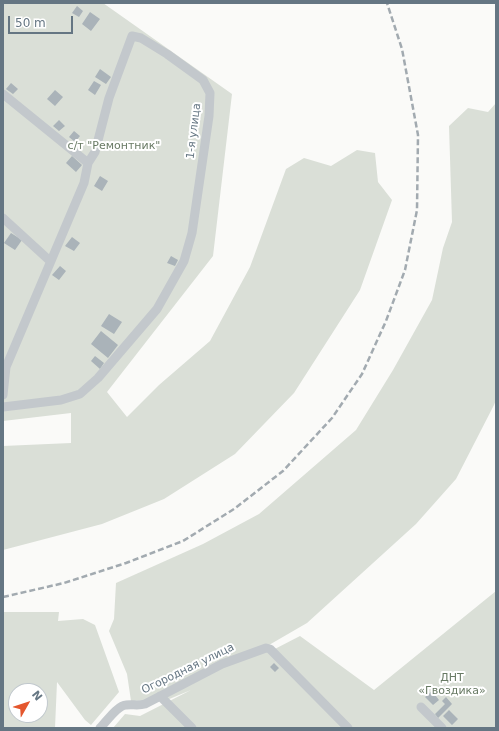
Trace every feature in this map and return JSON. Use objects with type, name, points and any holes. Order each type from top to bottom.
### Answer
[{"type":"street","name":"1-я улица","points":[[3,395],[4,366],[84,183],[88,163],[95,152],[109,98],[132,36],[141,38],[167,54],[203,80],[210,93],[209,116],[192,233],[184,260],[157,309],[98,378],[80,394],[61,400],[3,407]]},
{"type":"street","points":[[3,94],[88,163]]},
{"type":"street","points":[[3,218],[50,261]]},
{"type":"street","name":"Огородная улица","points":[[100,728],[119,707],[124,705],[140,705],[222,664],[266,648],[270,649],[348,728]]},
{"type":"street","points":[[160,696],[192,728]]},
{"type":"street","points":[[421,706],[442,728]]},
{"type":"green space","name":"с/т \"Ремонтник\"","points":[[3,3],[103,3],[232,94],[213,256],[107,392],[127,417],[159,385],[210,341],[250,267],[286,169],[304,158],[331,166],[357,150],[375,153],[378,182],[392,200],[360,290],[294,393],[235,454],[164,499],[102,524],[3,550],[3,446],[71,443],[71,413],[3,421]]},
{"type":"green space","name":"ДНТ «Гвоздика»","points":[[496,103],[496,400],[494,405],[456,479],[416,524],[307,623],[269,645],[269,652],[300,636],[374,690],[496,591],[496,728],[113,728],[125,714],[140,716],[191,690],[167,700],[131,701],[127,674],[109,631],[114,619],[116,583],[203,544],[259,514],[356,430],[393,370],[432,300],[443,248],[452,222],[449,126],[468,108],[488,112]]},
{"type":"green space","points":[[3,612],[59,612],[58,621],[83,619],[95,625],[119,692],[91,725],[85,720],[57,682],[55,728],[3,728]]},
{"type":"building","points":[[77,6],[83,11],[79,17],[72,13]]},
{"type":"building","points":[[90,12],[100,19],[91,31],[82,24]]},
{"type":"building","points":[[100,69],[111,77],[106,84],[95,77]]},
{"type":"building","points":[[94,81],[101,85],[95,95],[88,90]]},
{"type":"building","points":[[11,83],[18,89],[13,94],[6,89]]},
{"type":"building","points":[[55,90],[63,97],[55,106],[47,99]]},
{"type":"building","points":[[59,120],[65,126],[59,131],[53,126]]},
{"type":"building","points":[[74,131],[80,136],[75,142],[69,137]]},
{"type":"building","points":[[72,156],[82,165],[76,172],[66,163]]},
{"type":"building","points":[[100,176],[108,181],[102,191],[94,186]]},
{"type":"building","points":[[11,233],[22,240],[15,250],[4,243]]},
{"type":"building","points":[[72,237],[80,243],[74,251],[65,246]]},
{"type":"building","points":[[171,256],[178,260],[175,266],[167,263]]},
{"type":"building","points":[[60,266],[66,271],[59,280],[52,275]]},
{"type":"building","points":[[109,314],[122,322],[114,334],[101,326]]},
{"type":"building","points":[[101,331],[118,345],[108,358],[91,344]]},
{"type":"building","points":[[95,356],[104,363],[100,369],[91,361]]},
{"type":"building","points":[[274,663],[279,668],[275,672],[270,667]]},
{"type":"building","points":[[432,691],[439,700],[433,705],[425,697]]},
{"type":"building","points":[[446,697],[452,704],[438,718],[435,714],[445,704],[442,701]]},
{"type":"building","points":[[449,710],[458,719],[452,725],[443,716]]},
{"type":"railway","points":[[3,597],[64,583],[126,563],[183,541],[234,509],[283,471],[332,418],[362,374],[386,321],[405,270],[417,210],[418,135],[402,49],[387,3]]}]
